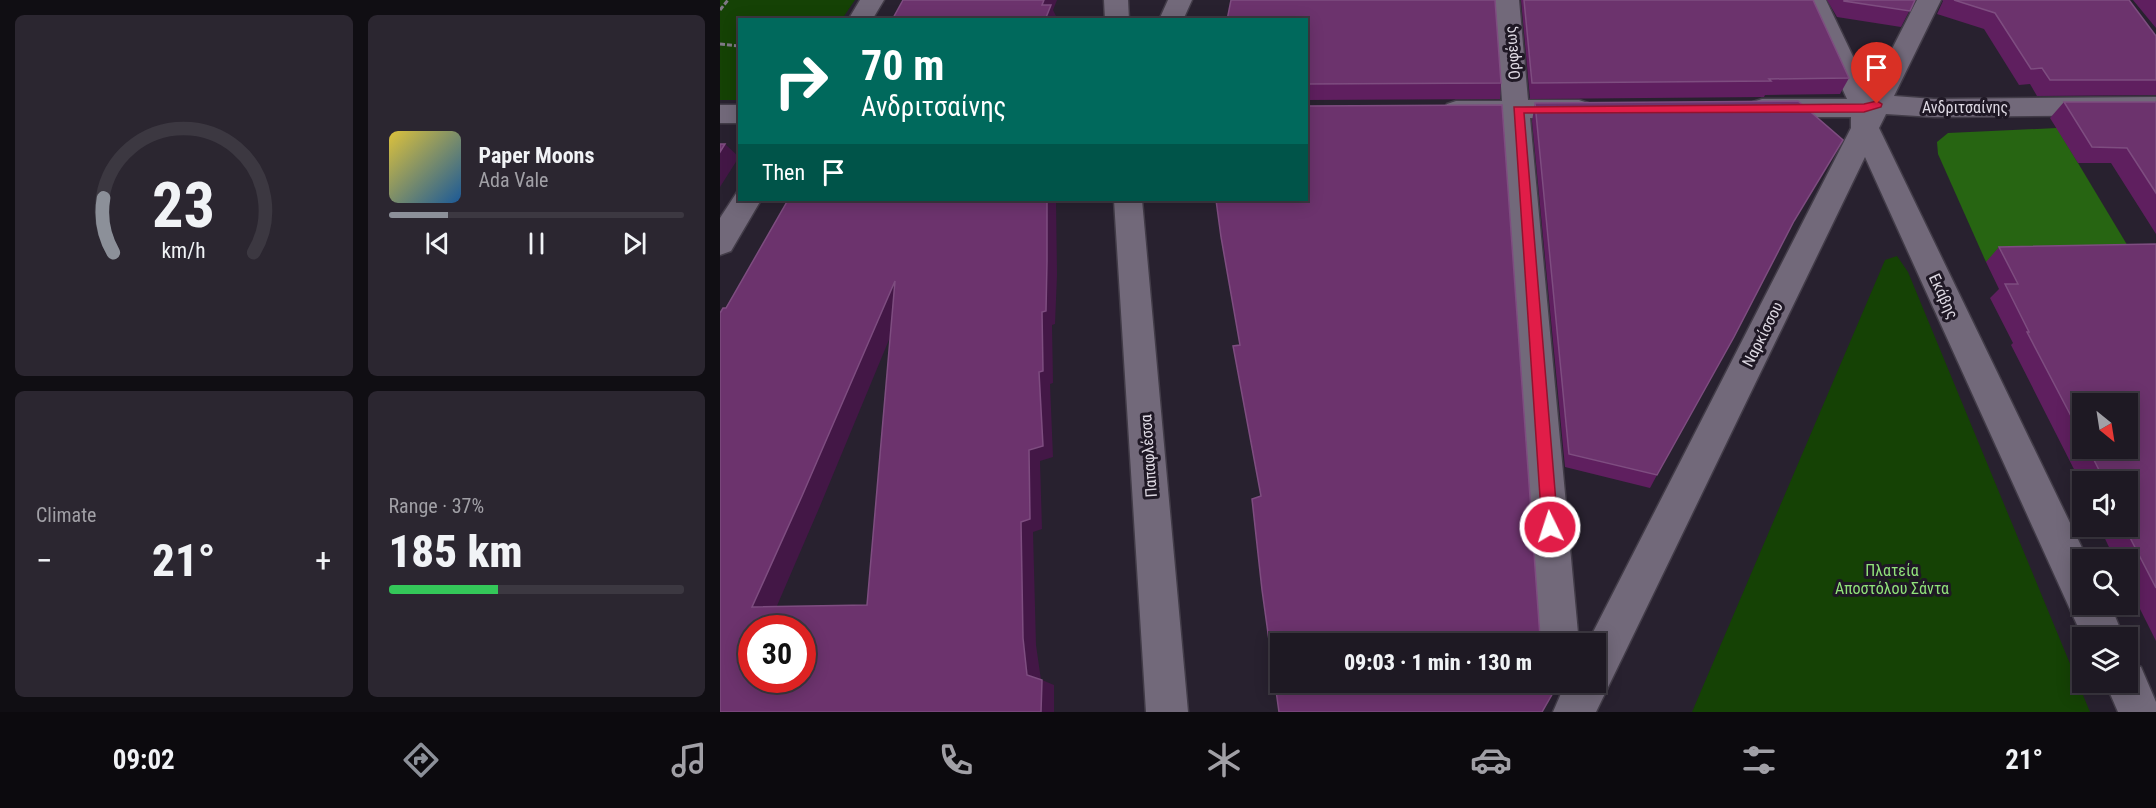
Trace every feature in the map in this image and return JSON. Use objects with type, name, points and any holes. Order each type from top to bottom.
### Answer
[{"type":"street","points":[[861,18],[872,0]]},
{"type":"street","points":[[1116,0],[1118,18]]},
{"type":"street","points":[[1172,18],[1180,0]]},
{"type":"street","name":"Ορφέως","points":[[1507,0],[1518,110],[1558,633]]},
{"type":"street","name":"Εκάβης","points":[[1814,0],[1869,114],[2072,568]]},
{"type":"street","name":"Ναρκίσσου","points":[[1606,648],[1869,114],[1929,0]]},
{"type":"street","name":"Ανδριτσαίνης","points":[[1742,109],[1869,114],[1934,108],[2156,106]]},
{"type":"street","points":[[1436,110],[1600,109]]},
{"type":"street","points":[[720,114],[738,114]]},
{"type":"street","points":[[720,243],[746,201]]},
{"type":"street","name":"Παπαφλέσσα","points":[[1128,201],[1167,712]]},
{"type":"street","points":[[1563,693],[1564,712]]},
{"type":"street","points":[[1574,712],[1584,693]]},
{"type":"street","points":[[2131,693],[2139,712]]},
{"type":"path","points":[[720,10],[728,0]]},
{"type":"path","points":[[720,44],[738,46]]},
{"type":"green space","points":[[720,0],[855,0],[843,18],[738,18],[738,100],[720,100]]},
{"type":"green space","points":[[2057,128],[2135,258],[1986,262],[1938,154],[1937,142],[1948,133]]},
{"type":"green space","name":"Πλατεία Αποστόλου Σάντα","points":[[1897,256],[1908,272],[2072,668],[2072,693],[2082,693],[2090,712],[1692,712],[1885,260]]},
{"type":"building","points":[[903,0],[1044,0],[1042,5],[1051,5],[1046,18],[893,18]]},
{"type":"building","points":[[1231,0],[1495,0],[1501,83],[1308,84],[1308,18],[1227,18]]},
{"type":"building","points":[[1524,0],[1813,0],[1849,78],[1532,83]]},
{"type":"building","points":[[1844,0],[1915,0],[1910,11]]},
{"type":"building","points":[[1954,0],[2129,0],[2156,36],[2156,80],[2050,80],[2042,68],[2031,69],[1995,13]]},
{"type":"building","points":[[1798,101],[1843,140],[1794,221],[1734,337],[1657,475],[1569,454],[1535,103]]},
{"type":"building","points":[[2064,102],[2156,102],[2156,193],[2127,148],[2092,147]]},
{"type":"building","points":[[1502,105],[1540,633],[1270,633],[1270,647],[1252,499],[1261,496],[1233,346],[1240,345],[1216,201],[1308,201],[1308,106]]},
{"type":"building","points":[[787,201],[1047,201],[1046,311],[1042,312],[1043,371],[1039,372],[1043,446],[1029,450],[1030,519],[1021,522],[1023,638],[1027,675],[1042,680],[1041,712],[720,712],[720,313],[723,308],[726,308]],"holes":[[[895,281],[867,605],[752,607],[802,496]]]},
{"type":"building","points":[[2156,244],[2156,588],[2138,549],[2130,537],[2138,537],[2138,471],[2100,471],[2094,459],[2138,459],[2138,393],[2072,393],[2072,418],[2027,332],[2029,332],[2005,284],[2018,284],[1999,247]]},
{"type":"building","points":[[1276,693],[1553,693],[1542,712],[1279,712]]},
{"type":"route","points":[[1550,527],[1518,110],[1864,108],[1877,104]]}]
